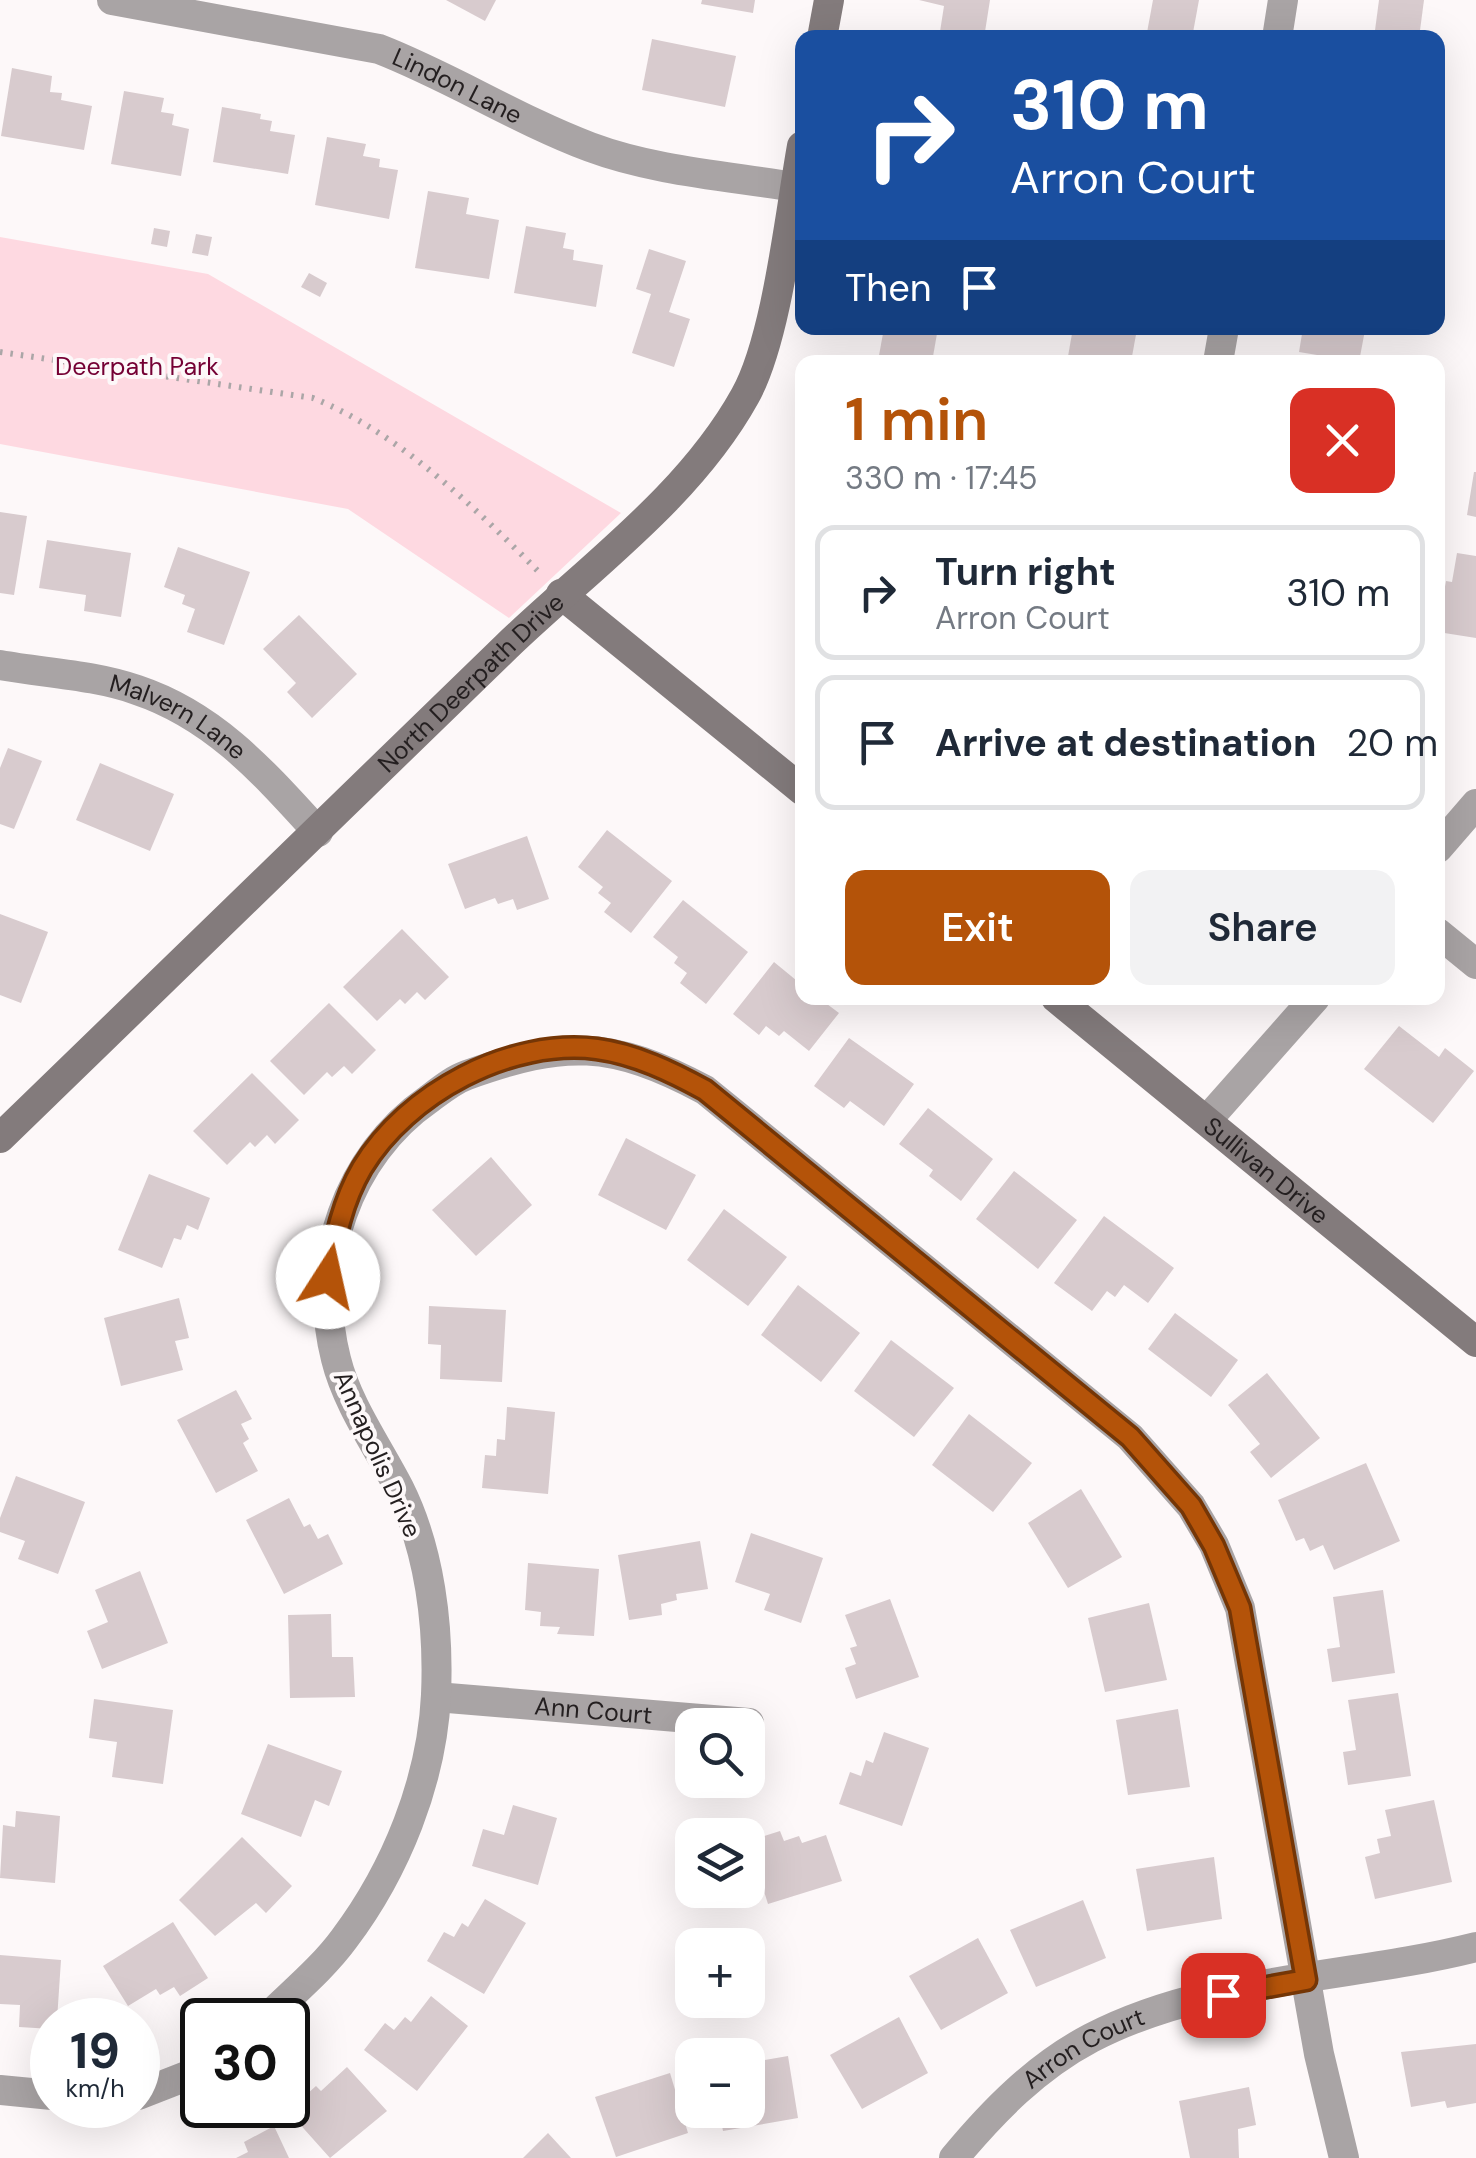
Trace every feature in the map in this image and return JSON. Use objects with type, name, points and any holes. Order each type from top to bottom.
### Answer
[{"type":"street","name":"Lindon Lane","points":[[112,0],[379,49],[416,63],[502,110],[592,148],[636,160],[795,186]]},
{"type":"street","points":[[823,30],[829,0]]},
{"type":"street","points":[[1277,30],[1283,0]]},
{"type":"street","name":"North Deerpath Drive","points":[[2,1134],[561,594],[676,489],[720,439],[748,392],[763,352],[795,186]]},
{"type":"street","points":[[561,594],[795,784]]},
{"type":"street","name":"Malvern Lane","points":[[0,665],[136,689],[192,715],[247,754],[318,832]]},
{"type":"street","points":[[1445,840],[1476,804]]},
{"type":"street","points":[[1445,938],[1476,964]]},
{"type":"street","name":"Sullivan Drive","points":[[1065,1005],[1476,1342]]},
{"type":"street","points":[[1207,1120],[1309,1005]]},
{"type":"street","name":"Annapolis Drive","points":[[287,1998],[343,1941],[384,1878],[410,1819],[427,1760],[436,1697],[435,1634],[417,1536],[402,1493],[336,1361],[328,1277],[337,1228],[363,1166],[401,1118],[458,1078],[528,1054],[600,1050],[668,1070],[705,1090],[1130,1437],[1191,1506],[1214,1546],[1240,1608],[1306,1980],[1344,2158]]},
{"type":"street","name":"Ann Court","points":[[436,1697],[675,1717]]},
{"type":"street","name":"Arron Court","points":[[954,2158],[1021,2086],[1089,2039],[1146,2014],[1476,1947]]},
{"type":"street","points":[[0,2090],[30,2093]]},
{"type":"path","points":[[0,352],[279,391],[313,398],[358,416],[485,518],[561,594]]},
{"type":"green space","name":"Deerpath Park","points":[[0,237],[208,274],[621,513],[509,618],[348,509],[0,444]]},
{"type":"building","points":[[446,0],[496,0],[485,21]]},
{"type":"building","points":[[702,0],[755,0],[753,13],[701,4]]},
{"type":"building","points":[[919,0],[990,0],[985,30],[940,30],[944,6]]},
{"type":"building","points":[[1153,0],[1199,0],[1193,30],[1147,30]]},
{"type":"building","points":[[1379,0],[1424,0],[1420,30],[1375,30]]},
{"type":"building","points":[[652,39],[736,56],[725,107],[642,90]]},
{"type":"building","points":[[12,68],[52,76],[50,92],[62,93],[61,100],[92,106],[84,150],[1,136]]},
{"type":"building","points":[[124,91],[164,98],[161,112],[174,114],[172,125],[189,129],[181,176],[111,164]]},
{"type":"building","points":[[222,107],[261,114],[260,119],[272,121],[270,131],[295,135],[288,174],[213,162]]},
{"type":"building","points":[[327,137],[366,144],[363,156],[380,159],[379,167],[398,170],[389,219],[315,205]]},
{"type":"building","points":[[428,191],[469,198],[466,214],[499,220],[489,279],[415,268]]},
{"type":"building","points":[[526,226],[566,233],[563,248],[574,250],[573,260],[603,265],[596,307],[514,293]]},
{"type":"building","points":[[154,228],[170,231],[167,247],[151,244]]},
{"type":"building","points":[[196,234],[212,237],[208,256],[192,253]]},
{"type":"building","points":[[649,249],[686,261],[669,312],[690,319],[674,367],[632,353],[651,294],[636,289]]},
{"type":"building","points":[[309,273],[327,283],[320,297],[301,287]]},
{"type":"building","points":[[883,335],[937,335],[933,355],[879,355]]},
{"type":"building","points":[[1072,335],[1136,335],[1132,355],[1068,355]]},
{"type":"building","points":[[1302,335],[1364,335],[1360,355],[1299,352]]},
{"type":"building","points":[[1476,472],[1476,517],[1467,515]]},
{"type":"building","points":[[0,512],[27,516],[14,595],[0,593]]},
{"type":"building","points":[[47,540],[131,553],[121,617],[84,611],[86,595],[39,588]]},
{"type":"building","points":[[178,547],[250,572],[224,645],[187,632],[195,609],[182,604],[185,595],[164,587]]},
{"type":"building","points":[[1457,553],[1476,556],[1476,638],[1445,633],[1445,587],[1446,581],[1452,582]]},
{"type":"building","points":[[299,615],[357,674],[312,718],[287,692],[296,683],[263,649]]},
{"type":"building","points":[[8,748],[42,761],[14,829],[0,824],[0,768]]},
{"type":"building","points":[[100,763],[174,794],[150,851],[76,820]]},
{"type":"building","points":[[607,830],[672,881],[631,933],[604,912],[611,903],[598,893],[603,887],[578,867]]},
{"type":"building","points":[[527,836],[549,899],[517,910],[513,899],[498,904],[495,898],[465,909],[448,864]]},
{"type":"building","points":[[683,900],[748,952],[706,1004],[680,983],[687,973],[674,963],[678,957],[653,937]]},
{"type":"building","points":[[0,914],[48,932],[21,1003],[0,995]]},
{"type":"building","points":[[402,929],[449,977],[425,1000],[417,992],[405,1004],[400,999],[377,1021],[343,987]]},
{"type":"building","points":[[774,962],[795,979],[795,1005],[828,1005],[839,1013],[809,1051],[784,1031],[779,1036],[766,1026],[759,1035],[733,1014]]},
{"type":"building","points":[[329,1003],[376,1050],[352,1074],[344,1066],[332,1077],[327,1072],[304,1095],[270,1061]]},
{"type":"building","points":[[1399,1026],[1439,1057],[1445,1048],[1474,1071],[1433,1123],[1364,1069]]},
{"type":"building","points":[[849,1038],[914,1084],[884,1126],[850,1101],[844,1108],[814,1086]]},
{"type":"building","points":[[252,1073],[299,1120],[275,1144],[267,1135],[255,1147],[250,1142],[227,1165],[193,1131]]},
{"type":"building","points":[[928,1108],[993,1159],[961,1201],[929,1176],[933,1170],[899,1144]]},
{"type":"building","points":[[626,1138],[696,1175],[666,1230],[598,1195]]},
{"type":"building","points":[[491,1157],[532,1205],[476,1256],[432,1210]]},
{"type":"building","points":[[1014,1171],[1077,1220],[1038,1269],[976,1219]]},
{"type":"building","points":[[149,1174],[210,1198],[198,1230],[187,1225],[181,1240],[174,1238],[162,1268],[118,1250]]},
{"type":"building","points":[[724,1209],[787,1257],[748,1306],[687,1260]]},
{"type":"building","points":[[1104,1216],[1174,1268],[1148,1303],[1124,1285],[1115,1297],[1107,1291],[1092,1311],[1054,1283]]},
{"type":"building","points":[[798,1285],[860,1333],[821,1382],[761,1335]]},
{"type":"building","points":[[179,1298],[189,1338],[175,1341],[183,1370],[121,1386],[104,1318]]},
{"type":"building","points":[[429,1306],[506,1310],[502,1382],[440,1379],[441,1345],[428,1344]]},
{"type":"building","points":[[1175,1313],[1238,1360],[1211,1397],[1148,1349]]},
{"type":"building","points":[[891,1340],[954,1388],[914,1437],[854,1391]]},
{"type":"building","points":[[1267,1373],[1320,1438],[1271,1478],[1250,1452],[1260,1444],[1228,1405]]},
{"type":"building","points":[[236,1390],[252,1419],[241,1424],[249,1439],[243,1443],[258,1471],[216,1493],[177,1420]]},
{"type":"building","points":[[507,1407],[555,1412],[548,1494],[482,1488],[485,1455],[496,1456],[497,1439],[505,1440]]},
{"type":"building","points":[[969,1414],[1032,1463],[993,1512],[932,1465]]},
{"type":"building","points":[[1366,1463],[1400,1541],[1334,1570],[1323,1545],[1310,1551],[1304,1538],[1296,1541],[1278,1500]]},
{"type":"building","points":[[16,1476],[85,1502],[58,1574],[18,1559],[25,1541],[0,1532],[0,1518]]},
{"type":"building","points":[[1081,1489],[1122,1557],[1068,1588],[1028,1523]]},
{"type":"building","points":[[289,1498],[304,1527],[310,1524],[318,1539],[328,1534],[343,1564],[284,1594],[246,1520]]},
{"type":"building","points":[[751,1533],[823,1558],[801,1623],[764,1610],[770,1594],[735,1582]]},
{"type":"building","points":[[700,1541],[708,1589],[676,1594],[677,1600],[661,1604],[662,1615],[629,1620],[618,1555]]},
{"type":"building","points":[[528,1563],[599,1569],[594,1636],[557,1634],[560,1627],[540,1626],[541,1612],[525,1610]]},
{"type":"building","points":[[140,1571],[168,1643],[102,1669],[87,1631],[108,1622],[95,1590]]},
{"type":"building","points":[[1383,1590],[1395,1673],[1332,1682],[1327,1649],[1340,1647],[1333,1597]]},
{"type":"building","points":[[890,1599],[919,1677],[856,1699],[845,1668],[856,1664],[850,1648],[857,1646],[845,1615]]},
{"type":"building","points":[[1149,1603],[1167,1680],[1105,1692],[1088,1618]]},
{"type":"building","points":[[331,1614],[332,1657],[353,1657],[355,1697],[290,1698],[288,1615]]},
{"type":"building","points":[[1398,1693],[1411,1776],[1348,1785],[1343,1752],[1356,1750],[1348,1700]]},
{"type":"building","points":[[94,1699],[173,1710],[163,1784],[112,1777],[117,1742],[89,1738]]},
{"type":"building","points":[[1178,1709],[1190,1787],[1128,1795],[1116,1720]]},
{"type":"building","points":[[884,1732],[929,1748],[902,1826],[839,1804],[850,1772],[861,1776],[866,1760],[873,1763]]},
{"type":"building","points":[[268,1744],[342,1771],[329,1806],[315,1800],[301,1837],[241,1814]]},
{"type":"building","points":[[1434,1800],[1452,1882],[1375,1899],[1365,1857],[1380,1853],[1377,1839],[1391,1836],[1385,1810]]},
{"type":"building","points":[[513,1805],[557,1818],[538,1885],[472,1866],[483,1829],[504,1835]]},
{"type":"building","points":[[16,1811],[60,1816],[55,1883],[0,1878],[3,1825],[15,1827]]},
{"type":"building","points":[[780,1831],[784,1841],[799,1836],[802,1843],[826,1835],[842,1881],[768,1904],[765,1836]]},
{"type":"building","points":[[242,1837],[292,1886],[266,1913],[256,1903],[215,1936],[179,1900]]},
{"type":"building","points":[[1214,1857],[1222,1919],[1147,1931],[1136,1869]]},
{"type":"building","points":[[485,1899],[526,1923],[484,1994],[427,1961],[444,1932],[454,1937],[462,1923],[468,1927]]},
{"type":"building","points":[[1083,1900],[1106,1958],[1036,1987],[1010,1930]]},
{"type":"building","points":[[173,1922],[208,1978],[180,1996],[174,1987],[160,1995],[156,1989],[141,1998],[123,1998],[103,1966]]},
{"type":"building","points":[[978,1938],[1008,1993],[941,2030],[909,1976]]},
{"type":"building","points":[[0,1955],[61,1960],[58,1998],[30,1998],[30,2028],[19,2027],[20,2005],[0,2004]]},
{"type":"building","points":[[431,1996],[468,2026],[417,2091],[364,2050],[385,2023],[394,2030],[405,2017],[411,2022]]},
{"type":"building","points":[[899,2017],[928,2073],[862,2109],[830,2055]]},
{"type":"building","points":[[1476,2044],[1476,2103],[1447,2108],[1445,2101],[1411,2107],[1401,2052]]},
{"type":"building","points":[[788,2056],[798,2118],[765,2124],[765,2060]]},
{"type":"building","points":[[347,2067],[387,2111],[330,2158],[303,2128],[310,2128],[310,2091],[316,2086],[321,2091]]},
{"type":"building","points":[[670,2073],[675,2090],[675,2128],[686,2128],[688,2133],[616,2157],[595,2097]]},
{"type":"building","points":[[1249,2087],[1256,2125],[1238,2129],[1239,2158],[1190,2158],[1179,2101]]},
{"type":"building","points":[[275,2128],[289,2158],[236,2158],[248,2152],[244,2142]]},
{"type":"building","points":[[548,2133],[571,2158],[523,2158]]},
{"type":"route","points":[[328,1277],[337,1228],[363,1166],[401,1118],[458,1078],[528,1054],[570,1048],[600,1050],[668,1070],[705,1090],[1130,1437],[1191,1506],[1214,1546],[1240,1608],[1306,1980],[1223,1995]]}]
